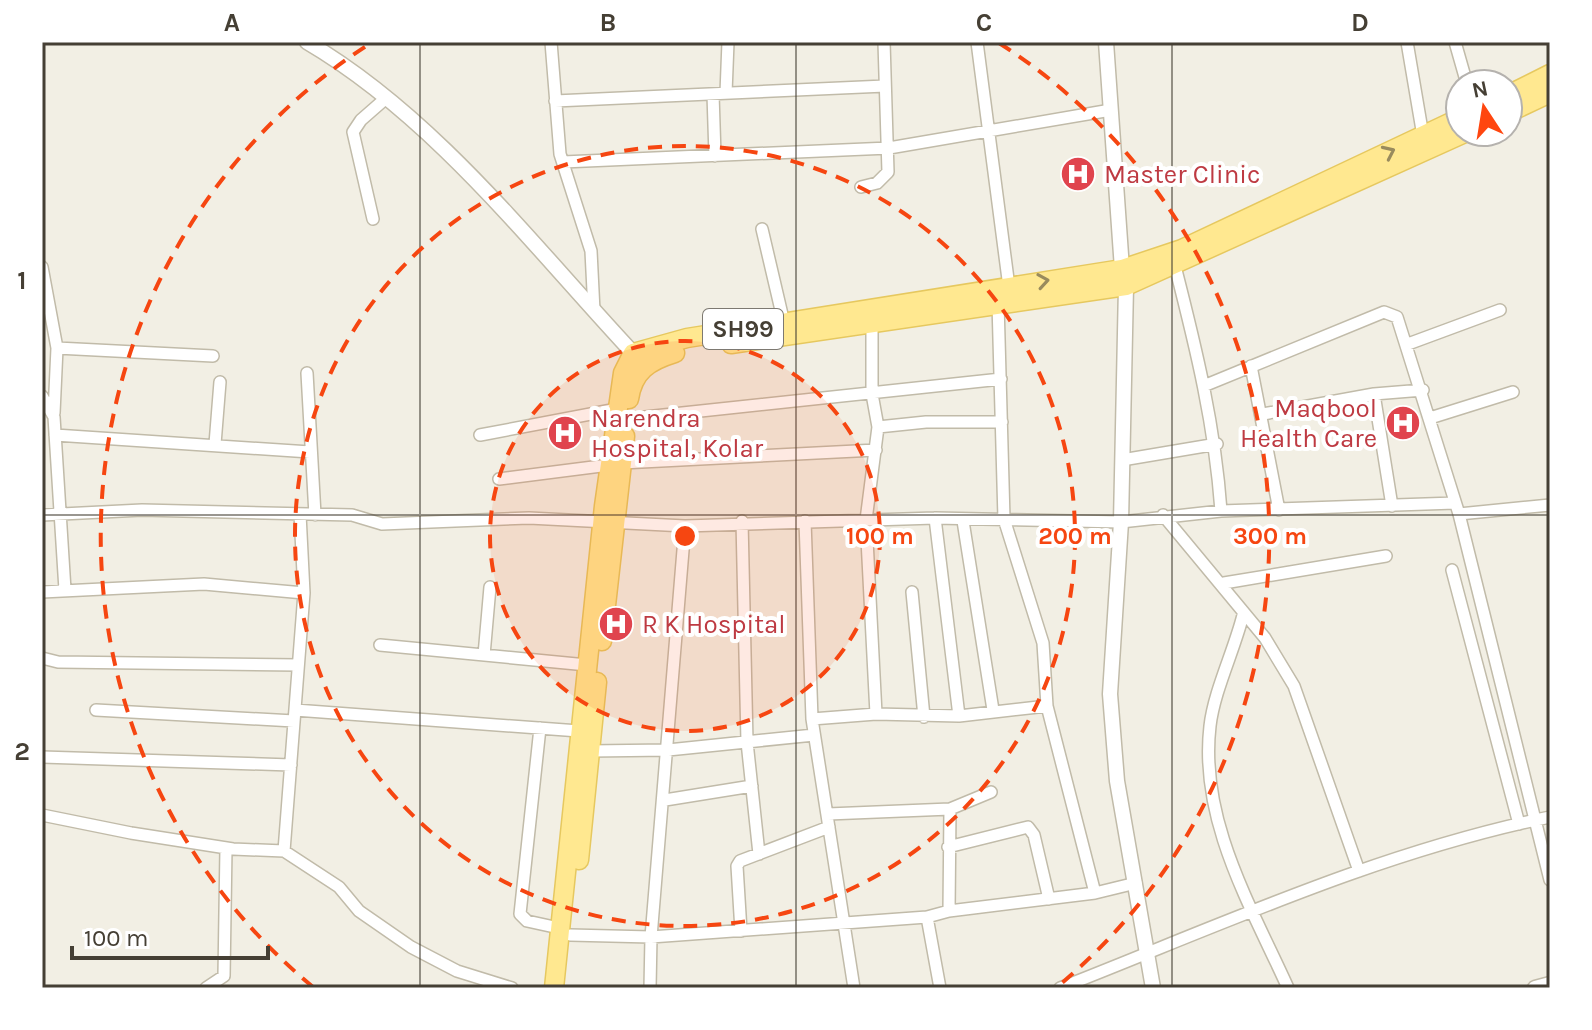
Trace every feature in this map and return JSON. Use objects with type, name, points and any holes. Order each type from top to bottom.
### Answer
[{"type":"main road","points":[[1524,87],[1550,74]]},
{"type":"main road","points":[[1524,105],[1550,93]]},
{"type":"main road","name":"SH99","points":[[554,988],[565,932],[590,751],[622,414],[623,373],[633,353],[687,338],[1009,287],[1124,278],[1444,126]]},
{"type":"main road","name":"SH99","points":[[622,414],[632,383],[652,361],[680,351],[998,303],[1175,266],[1444,143]]},
{"type":"main road","name":"SH99","points":[[565,988],[565,932],[579,731],[610,522]]},
{"type":"street","points":[[307,42],[348,66],[473,177],[633,353]]},
{"type":"street","points":[[551,42],[563,162],[591,251],[594,312]]},
{"type":"street","points":[[726,93],[728,42]]},
{"type":"street","points":[[861,187],[884,177],[889,148],[884,42]]},
{"type":"street","points":[[977,42],[1009,287]]},
{"type":"street","points":[[1106,42],[1124,278],[1121,522],[1110,694],[1117,781],[1153,988]]},
{"type":"street","points":[[1407,42],[1423,136]]},
{"type":"street","points":[[1455,42],[1462,68]]},
{"type":"street","points":[[555,101],[885,86]]},
{"type":"street","points":[[713,94],[715,156]]},
{"type":"street","points":[[373,219],[353,132],[361,120],[385,99]]},
{"type":"street","points":[[563,162],[889,148],[1111,110]]},
{"type":"street","points":[[762,229],[784,323]]},
{"type":"street","points":[[1175,266],[1206,385],[1217,444],[1221,511]]},
{"type":"street","points":[[42,267],[57,348],[54,417],[65,590]]},
{"type":"street","points":[[998,303],[1004,519],[1043,643],[1047,706],[1095,893]]},
{"type":"street","points":[[1408,344],[1500,310]]},
{"type":"street","points":[[1206,385],[1384,312],[1397,317],[1423,390],[1457,508],[1550,880]]},
{"type":"street","points":[[872,323],[872,394],[878,427],[866,520],[876,714]]},
{"type":"street","points":[[57,348],[213,356]]},
{"type":"street","points":[[1251,366],[1263,414],[1279,510]]},
{"type":"street","points":[[307,373],[315,515]]},
{"type":"street","points":[[480,435],[622,414],[872,394],[1001,379]]},
{"type":"street","points":[[215,444],[220,382]]},
{"type":"street","points":[[1263,414],[1374,394],[1423,390]]},
{"type":"street","points":[[1430,418],[1513,392]]},
{"type":"street","points":[[1374,394],[1392,506]]},
{"type":"street","points":[[42,396],[54,417]]},
{"type":"street","points":[[878,427],[926,422],[1002,422]]},
{"type":"street","points":[[42,444],[56,438],[215,444],[310,452]]},
{"type":"street","points":[[1122,460],[1217,444]]},
{"type":"street","points":[[499,479],[616,464],[876,450]]},
{"type":"street","points":[[42,515],[142,510],[352,515],[382,524],[529,518],[685,526],[742,521],[935,518],[1121,522],[1221,511],[1550,505]]},
{"type":"street","points":[[284,851],[304,593],[300,514]]},
{"type":"street","points":[[1163,515],[1224,583],[1243,615],[1265,638],[1294,686],[1359,871]]},
{"type":"street","points":[[935,518],[959,716]]},
{"type":"street","points":[[742,521],[747,742],[759,854]]},
{"type":"street","points":[[805,521],[812,719],[854,988]]},
{"type":"street","points":[[963,521],[993,710]]},
{"type":"street","points":[[650,988],[651,937],[665,800],[685,526]]},
{"type":"street","points":[[1224,583],[1386,556]]},
{"type":"street","points":[[1452,570],[1519,824]]},
{"type":"street","points":[[42,592],[204,584],[304,593]]},
{"type":"street","points":[[484,655],[490,587]]},
{"type":"street","points":[[912,592],[924,717]]},
{"type":"street","points":[[1243,615],[1229,667],[1216,696],[1210,727],[1210,771],[1228,858],[1249,910],[1288,988]]},
{"type":"street","points":[[380,645],[587,665]]},
{"type":"street","points":[[42,658],[89,663],[298,665]]},
{"type":"street","points":[[812,719],[876,714],[959,716],[1047,706]]},
{"type":"street","points":[[96,710],[294,715],[579,731]]},
{"type":"street","points":[[540,728],[520,914],[527,921],[565,932],[651,937],[846,924],[927,917],[949,911],[1095,893],[1136,883]]},
{"type":"street","points":[[590,751],[668,750],[814,735]]},
{"type":"street","points":[[42,757],[291,765]]},
{"type":"street","points":[[665,800],[752,786]]},
{"type":"street","points":[[828,814],[950,809],[991,792]]},
{"type":"street","points":[[949,911],[950,809]]},
{"type":"street","points":[[42,815],[226,848],[284,851],[339,887],[359,911],[411,947],[457,971],[512,988]]},
{"type":"street","points":[[1060,988],[1249,910],[1359,871],[1550,817]]},
{"type":"street","points":[[741,931],[737,866],[759,854],[829,827]]},
{"type":"street","points":[[948,847],[1028,827],[1034,835],[1049,899]]},
{"type":"street","points":[[206,988],[224,976],[226,848]]},
{"type":"street","points":[[927,917],[940,988]]},
{"type":"street","points":[[1535,988],[1550,984]]},
{"type":"place","name":"Master Clinic","points":[[1078,174]]},
{"type":"place","name":"Maqbool Health Care","points":[[1403,423]]},
{"type":"place","name":"Narendra Hospital, Kolar","points":[[565,433]]},
{"type":"place","name":"R K Hospital","points":[[616,624]]}]
